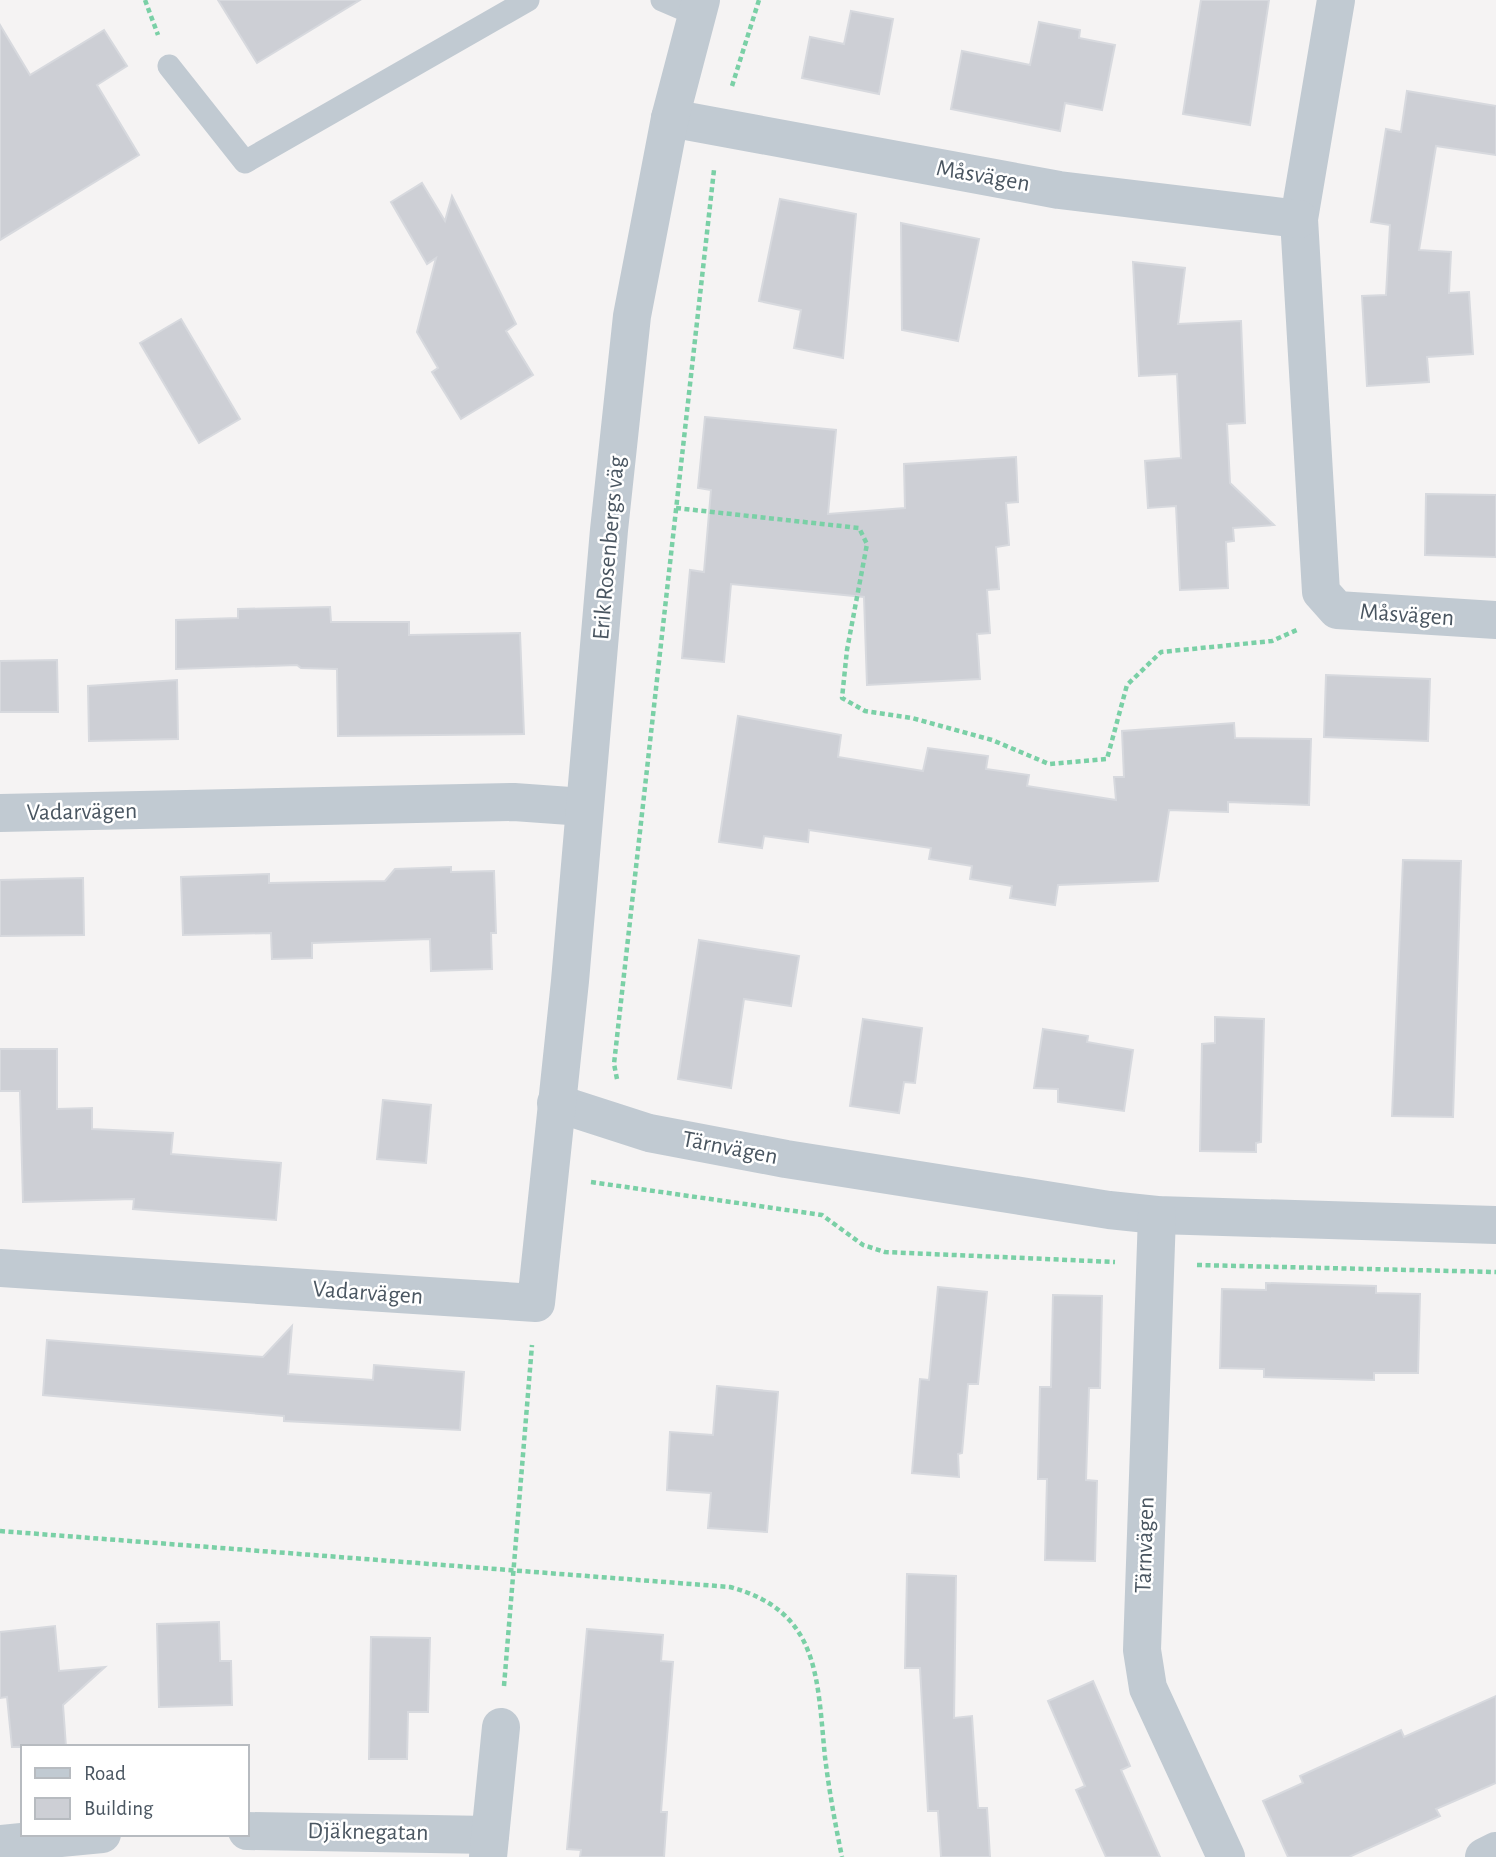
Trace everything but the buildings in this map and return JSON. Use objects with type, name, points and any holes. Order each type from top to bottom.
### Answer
[{"type":"street","name":"Måsvägen","points":[[1336,0],[1299,219],[1321,592],[1337,610],[1496,620]]},
{"type":"street","name":"Erik Rosenbergs väg","points":[[556,1103],[609,530],[632,316],[670,118],[699,8]]},
{"type":"street","name":"Måsvägen","points":[[670,118],[1059,190],[1299,219]]},
{"type":"street","name":"Vadarvägen","points":[[0,813],[514,802],[584,807]]},
{"type":"street","name":"Tärnvägen","points":[[556,1103],[649,1133],[761,1154],[1109,1210],[1157,1215],[1496,1225]]},
{"type":"street","points":[[536,1303],[556,1103]]},
{"type":"street","name":"Tärnvägen","points":[[1157,1215],[1142,1650],[1149,1688],[1226,1857]]},
{"type":"street","name":"Vadarvägen","points":[[0,1268],[536,1303]]},
{"type":"street","points":[[489,1846],[501,1727]]},
{"type":"street","name":"Djäknegatan","points":[[248,1831],[489,1846]]},
{"type":"street","points":[[0,1844],[82,1836]]},
{"type":"street","points":[[1484,1857],[1496,1852]]},
{"type":"lane","points":[[169,66],[245,162],[528,0]]},
{"type":"lane","points":[[662,0],[699,8]]},
{"type":"path","points":[[728,97],[759,0]]},
{"type":"path","points":[[623,1084],[617,1079],[614,1064],[714,168]]},
{"type":"path","points":[[676,508],[859,528],[867,544],[846,650],[842,698],[865,710],[912,718],[992,740],[1049,764],[1107,759],[1127,685],[1161,652],[1272,641],[1337,610]]},
{"type":"path","points":[[501,1727],[536,1303]]},
{"type":"path","points":[[0,1531],[730,1587],[754,1593],[777,1607],[797,1626],[810,1649],[817,1679],[829,1790],[842,1857]]}]
